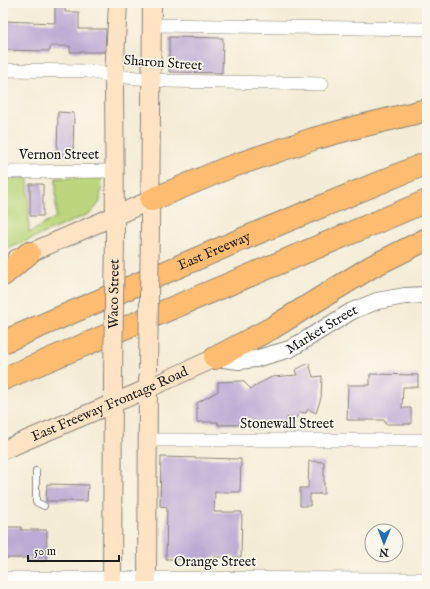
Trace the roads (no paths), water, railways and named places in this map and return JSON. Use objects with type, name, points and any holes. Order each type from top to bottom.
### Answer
[{"type":"highway","points":[[150,200],[227,168],[314,139],[352,128],[427,110]]},
{"type":"highway","name":"East Freeway","points":[[3,342],[245,238],[427,163]]},
{"type":"highway","points":[[3,379],[427,201]]},
{"type":"highway","points":[[215,358],[272,328],[371,267],[427,239]]},
{"type":"highway","points":[[3,276],[29,253]]},
{"type":"main road","name":"Waco Street","points":[[112,582],[115,216],[114,76],[118,3]]},
{"type":"main road","points":[[147,582],[147,389],[153,25],[152,3]]},
{"type":"main road","points":[[3,264],[150,200]]},
{"type":"main road","name":"East Freeway Frontage Road","points":[[3,450],[113,404],[215,358]]},
{"type":"street","points":[[153,25],[427,29]]},
{"type":"street","name":"Sharon Street","points":[[3,70],[88,71],[114,76],[167,81],[322,84]]},
{"type":"street","name":"Vernon Street","points":[[3,172],[115,171]]},
{"type":"street","name":"Market Street","points":[[215,358],[239,361],[255,359],[290,349],[352,311],[376,300],[427,295]]},
{"type":"street","name":"Stonewall Street","points":[[147,440],[427,440]]},
{"type":"street","name":"Orange Street","points":[[3,578],[112,582],[423,581]]},
{"type":"lane","points":[[36,471],[36,502],[44,506]]}]
